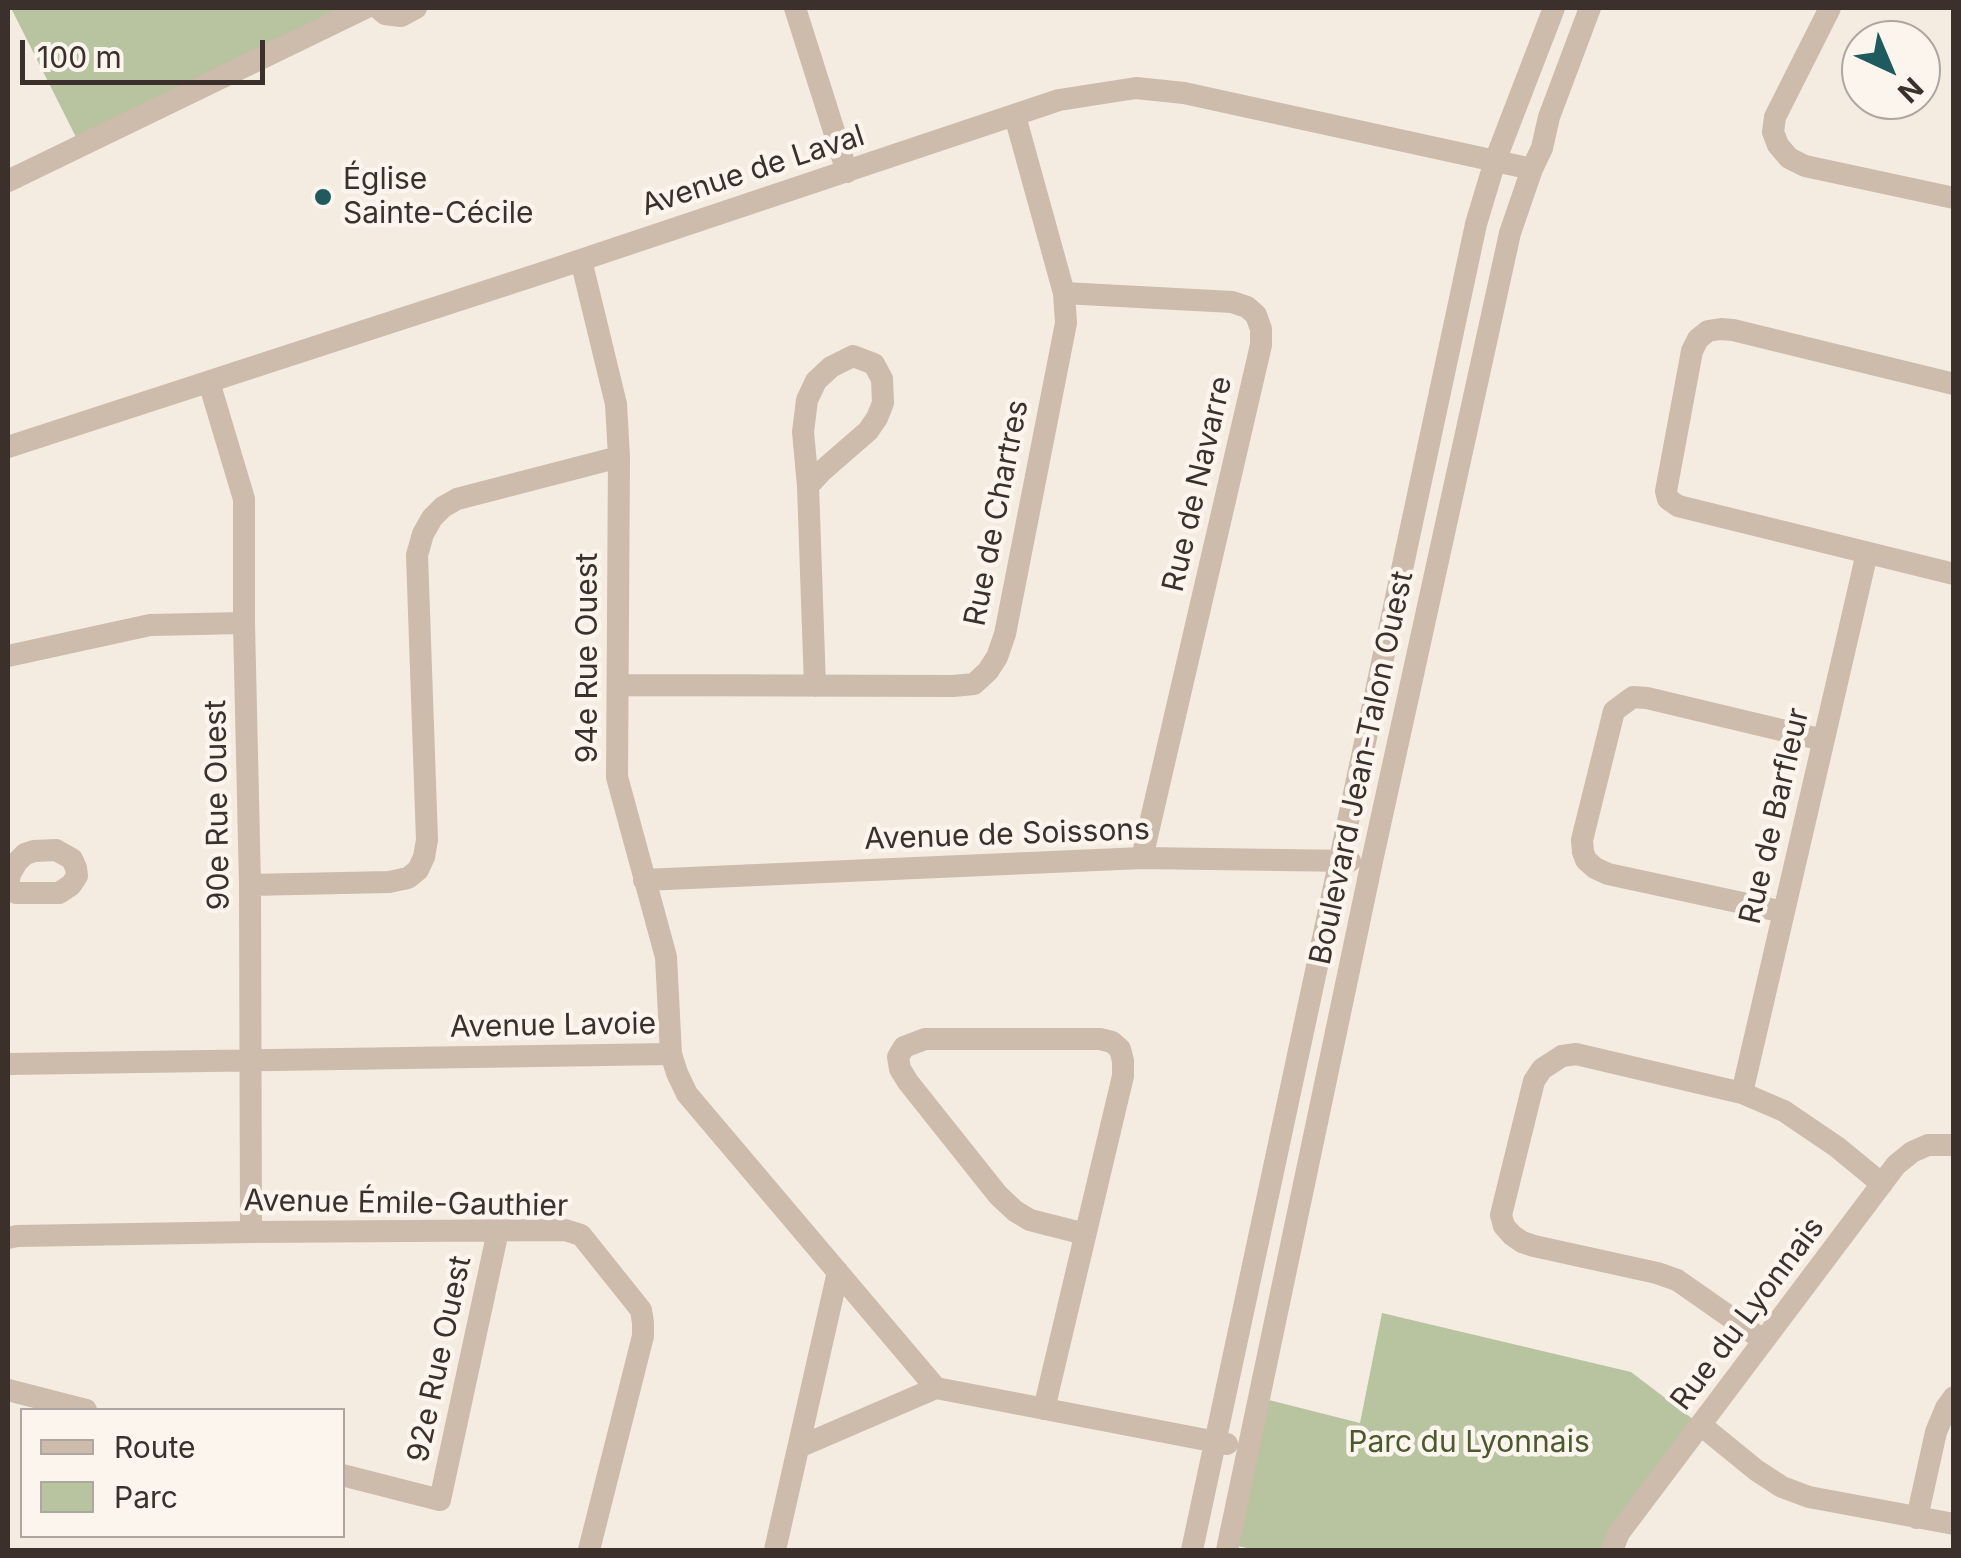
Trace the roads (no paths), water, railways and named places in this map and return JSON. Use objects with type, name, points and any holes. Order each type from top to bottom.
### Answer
[{"type":"street","points":[[8,180],[365,8]]},
{"type":"street","points":[[378,8],[385,14],[400,16],[416,8]]},
{"type":"street","points":[[795,8],[847,172]]},
{"type":"street","name":"Boulevard Jean-Talon Ouest","points":[[1192,1550],[1476,224],[1554,8]]},
{"type":"street","name":"Boulevard Jean-Talon Ouest","points":[[1227,1550],[1372,860],[1510,233],[1590,8]]},
{"type":"street","points":[[1830,8],[1775,117],[1772,132],[1778,145],[1788,158],[1805,166],[1954,198]]},
{"type":"street","name":"Avenue de Laval","points":[[8,446],[1059,100],[1136,88],[1184,93],[1532,169]]},
{"type":"street","name":"Rue de Chartres","points":[[618,685],[953,686],[974,684],[988,672],[1005,634],[1066,323],[1064,293],[1015,116]]},
{"type":"street","name":"94e Rue Ouest","points":[[581,260],[616,404],[617,778],[666,958],[672,1054]]},
{"type":"street","name":"Rue de Navarre","points":[[1064,293],[1232,302],[1256,315],[1261,329],[1261,345],[1142,858]]},
{"type":"street","points":[[1954,384],[1733,330],[1708,332],[1698,339],[1692,351],[1666,481],[1668,499],[1678,506],[1954,574]]},
{"type":"street","points":[[808,486],[868,432],[876,418],[883,403],[882,380],[874,364],[853,356],[830,367],[816,381],[807,400],[803,432],[815,686]]},
{"type":"street","name":"90e Rue Ouest","points":[[209,382],[244,499],[251,1232]]},
{"type":"street","points":[[250,885],[389,882],[408,878],[418,870],[427,840],[418,555],[423,534],[443,507],[457,500],[619,457]]},
{"type":"street","name":"Rue de Barfleur","points":[[1742,1093],[1866,553]]},
{"type":"street","points":[[8,656],[150,625],[244,623]]},
{"type":"street","points":[[1784,912],[1608,874],[1586,860],[1582,840],[1614,711],[1632,697],[1823,740]]},
{"type":"street","name":"Avenue de Soissons","points":[[644,880],[1142,858],[1372,860]]},
{"type":"street","points":[[1044,1409],[1123,1076],[1120,1049],[1100,1039],[926,1038],[904,1048],[898,1056],[908,1082],[998,1195],[1030,1220],[1085,1234]]},
{"type":"street","name":"Avenue Lavoie","points":[[8,1064],[672,1054],[688,1094],[936,1388]]},
{"type":"street","points":[[1763,1340],[1678,1280],[1522,1242],[1512,1236],[1501,1215],[1534,1081],[1542,1069],[1562,1056],[1576,1054],[1742,1093],[1784,1111],[1882,1184]]},
{"type":"street","name":"Rue du Lyonnais","points":[[1612,1550],[1619,1533],[1896,1165],[1928,1145],[1954,1145]]},
{"type":"street","name":"Avenue Émile-Gauthier","points":[[8,1238],[565,1230],[581,1235],[641,1310],[643,1336],[589,1550]]},
{"type":"street","name":"92e Rue Ouest","points":[[345,1477],[440,1500],[498,1231]]},
{"type":"street","points":[[776,1550],[838,1272]]},
{"type":"street","points":[[799,1446],[936,1388],[1250,1449]]},
{"type":"street","points":[[8,1390],[78,1408]]},
{"type":"street","points":[[1917,1518],[1936,1432],[1954,1398]]},
{"type":"street","points":[[1702,1426],[1782,1487],[1809,1497],[1954,1524]]},
{"type":"place","name":"Église Sainte-Cécile","points":[[323,197]]},
{"type":"park label","name":"Parc du Lyonnais","points":[[1469,1443]]}]
